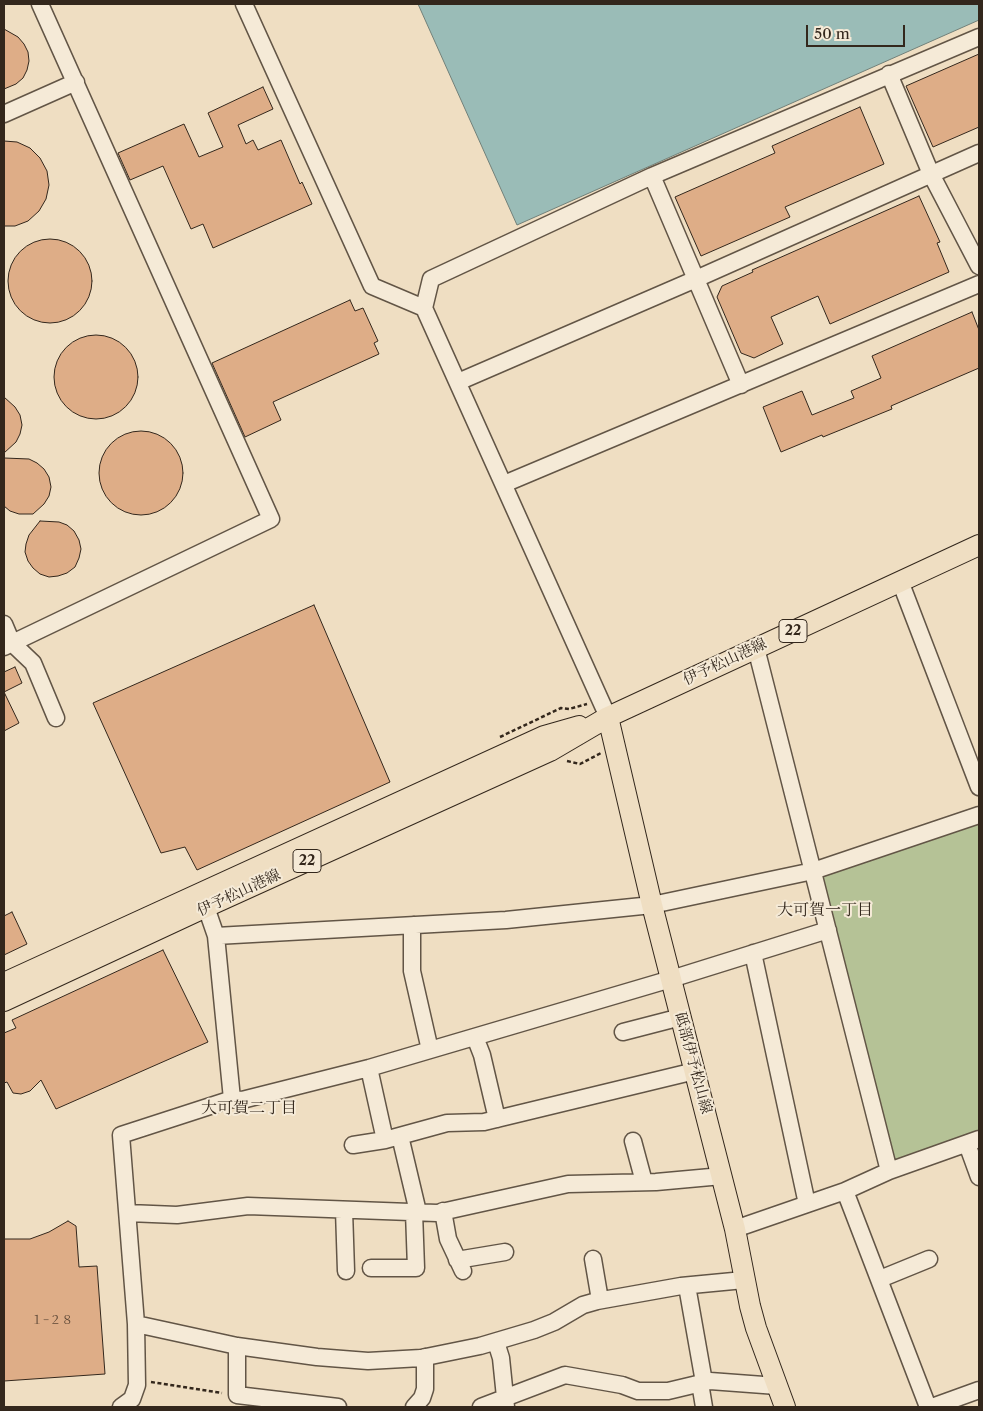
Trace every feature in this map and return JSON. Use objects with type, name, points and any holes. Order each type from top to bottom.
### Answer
[{"type":"main road","name":"伊予松山港線","points":[[4,1002],[206,907],[550,751],[608,717],[979,545]]},
{"type":"main road","name":"伊予松山港線","points":[[4,983],[544,736],[608,717]]},
{"type":"main road","name":"砥部伊予松山線","points":[[608,717],[652,905],[735,1229],[744,1280],[756,1328],[785,1407]]},
{"type":"street","points":[[8,645],[272,519],[40,4]]},
{"type":"street","points":[[244,4],[372,286],[424,308]]},
{"type":"street","points":[[608,717],[424,308],[432,279],[652,176],[979,37]]},
{"type":"street","points":[[889,74],[932,174],[979,266]]},
{"type":"street","points":[[4,114],[76,82]]},
{"type":"street","points":[[458,382],[979,153]]},
{"type":"street","points":[[652,176],[741,385]]},
{"type":"street","points":[[504,484],[979,284]]},
{"type":"street","points":[[900,581],[979,787]]},
{"type":"street","points":[[4,624],[8,645],[33,663],[56,718]]},
{"type":"street","points":[[756,648],[889,1171]]},
{"type":"street","points":[[216,936],[506,920],[652,905],[813,871],[979,815]]},
{"type":"street","points":[[206,907],[216,936],[232,1099]]},
{"type":"street","points":[[414,925],[412,931],[412,971],[430,1050]]},
{"type":"street","points":[[128,1405],[137,1385],[136,1324],[121,1135],[232,1099],[242,1100],[369,1068],[671,979],[828,930]]},
{"type":"street","points":[[753,953],[807,1204]]},
{"type":"street","points":[[623,1032],[681,1017]]},
{"type":"street","points":[[475,1037],[484,1062],[497,1119]]},
{"type":"street","points":[[369,1068],[416,1212],[416,1268],[371,1268]]},
{"type":"street","points":[[353,1145],[393,1138],[448,1123],[484,1122],[695,1071]]},
{"type":"street","points":[[633,1140],[644,1182]]},
{"type":"street","points":[[735,1229],[845,1191],[889,1171],[973,1142],[979,1177]]},
{"type":"street","points":[[128,1213],[177,1215],[248,1206],[416,1212],[444,1211],[568,1184],[644,1182],[722,1176]]},
{"type":"street","points":[[845,1191],[928,1407]]},
{"type":"street","points":[[344,1210],[346,1271]]},
{"type":"street","points":[[444,1211],[448,1239],[460,1266],[505,1252]]},
{"type":"street","points":[[592,1259],[600,1300]]},
{"type":"street","points":[[880,1279],[928,1259]]},
{"type":"street","points":[[136,1324],[237,1346],[317,1357],[368,1361],[425,1356],[496,1342],[554,1322],[583,1305],[600,1300],[687,1286],[744,1280]]},
{"type":"street","points":[[687,1286],[704,1407]]},
{"type":"street","points":[[496,1342],[501,1358],[506,1403]]},
{"type":"street","points":[[237,1346],[237,1395],[338,1407]]},
{"type":"street","points":[[414,1407],[422,1398],[425,1389],[425,1356]]},
{"type":"street","points":[[481,1407],[506,1403],[565,1375],[622,1385],[638,1391],[668,1391],[702,1383],[726,1381],[777,1386]]},
{"type":"street","points":[[932,1407],[979,1390]]},
{"type":"path","points":[[137,1380],[237,1395]]},
{"type":"green space","points":[[979,819],[979,1133],[892,1166],[817,874]]},
{"type":"water","points":[[418,4],[979,4],[979,20],[517,225]]},
{"type":"building","points":[[4,29],[18,37],[24,44],[28,52],[29,61],[23,78],[16,84],[4,89]]},
{"type":"building","points":[[979,54],[979,127],[933,147],[906,86]]},
{"type":"building","points":[[263,87],[273,109],[238,125],[246,144],[253,140],[258,150],[281,140],[300,184],[302,182],[312,204],[213,248],[203,224],[191,229],[163,166],[130,180],[118,153],[184,124],[199,157],[223,147],[208,113]]},
{"type":"building","points":[[860,107],[884,164],[785,207],[790,217],[701,256],[675,197],[775,153],[772,146]]},
{"type":"building","points":[[4,141],[17,142],[30,148],[40,158],[47,171],[49,185],[46,199],[39,211],[28,221],[15,226],[4,226]]},
{"type":"building","points":[[919,196],[940,242],[937,243],[949,272],[830,324],[818,296],[771,317],[783,344],[754,358],[741,353],[717,297],[722,286],[753,272],[752,270]]},
{"type":"building","points":[[42,239],[58,239],[74,246],[85,257],[92,273],[89,297],[80,311],[74,316],[58,323],[42,323],[26,316],[15,305],[8,289],[8,273],[15,257],[26,246]]},
{"type":"building","points":[[350,300],[355,311],[363,308],[378,341],[374,343],[379,354],[273,402],[281,420],[245,437],[212,363]]},
{"type":"building","points":[[972,312],[979,330],[979,368],[891,406],[892,409],[781,452],[763,407],[802,391],[812,415],[854,398],[851,391],[881,378],[872,356]]},
{"type":"building","points":[[88,335],[104,335],[120,342],[131,353],[138,369],[135,393],[126,407],[120,412],[104,419],[88,419],[72,412],[61,401],[54,385],[54,369],[61,353],[72,342]]},
{"type":"building","points":[[4,397],[15,407],[20,415],[22,425],[16,442],[4,453]]},
{"type":"building","points":[[133,431],[149,431],[165,438],[176,449],[183,465],[180,489],[171,503],[165,508],[149,515],[133,515],[117,508],[106,497],[99,481],[99,465],[106,449],[117,438]]},
{"type":"building","points":[[4,458],[29,459],[44,469],[49,477],[51,487],[49,496],[44,504],[33,514],[19,514],[10,511],[4,506]]},
{"type":"building","points":[[40,521],[59,522],[67,525],[74,531],[79,540],[81,549],[79,558],[75,567],[67,573],[49,577],[40,574],[28,561],[25,552],[26,544],[29,535]]},
{"type":"building","points":[[314,605],[390,782],[197,870],[185,847],[161,853],[93,703]]},
{"type":"building","points":[[15,667],[22,683],[4,692],[4,672]]},
{"type":"building","points":[[4,692],[19,723],[4,731]]},
{"type":"building","points":[[12,912],[27,944],[4,955],[4,916]]},
{"type":"building","points":[[163,950],[208,1042],[56,1109],[41,1080],[30,1091],[21,1094],[13,1093],[7,1082],[4,1083],[4,1033],[16,1028],[12,1020]]},
{"type":"building","points":[[68,1221],[76,1226],[79,1267],[97,1266],[105,1374],[4,1381],[4,1239],[30,1239],[49,1232]]},
{"type":"district","name":"大可賀一丁目","points":[[825,910]]},
{"type":"district","name":"大可賀二丁目","points":[[249,1108]]}]
